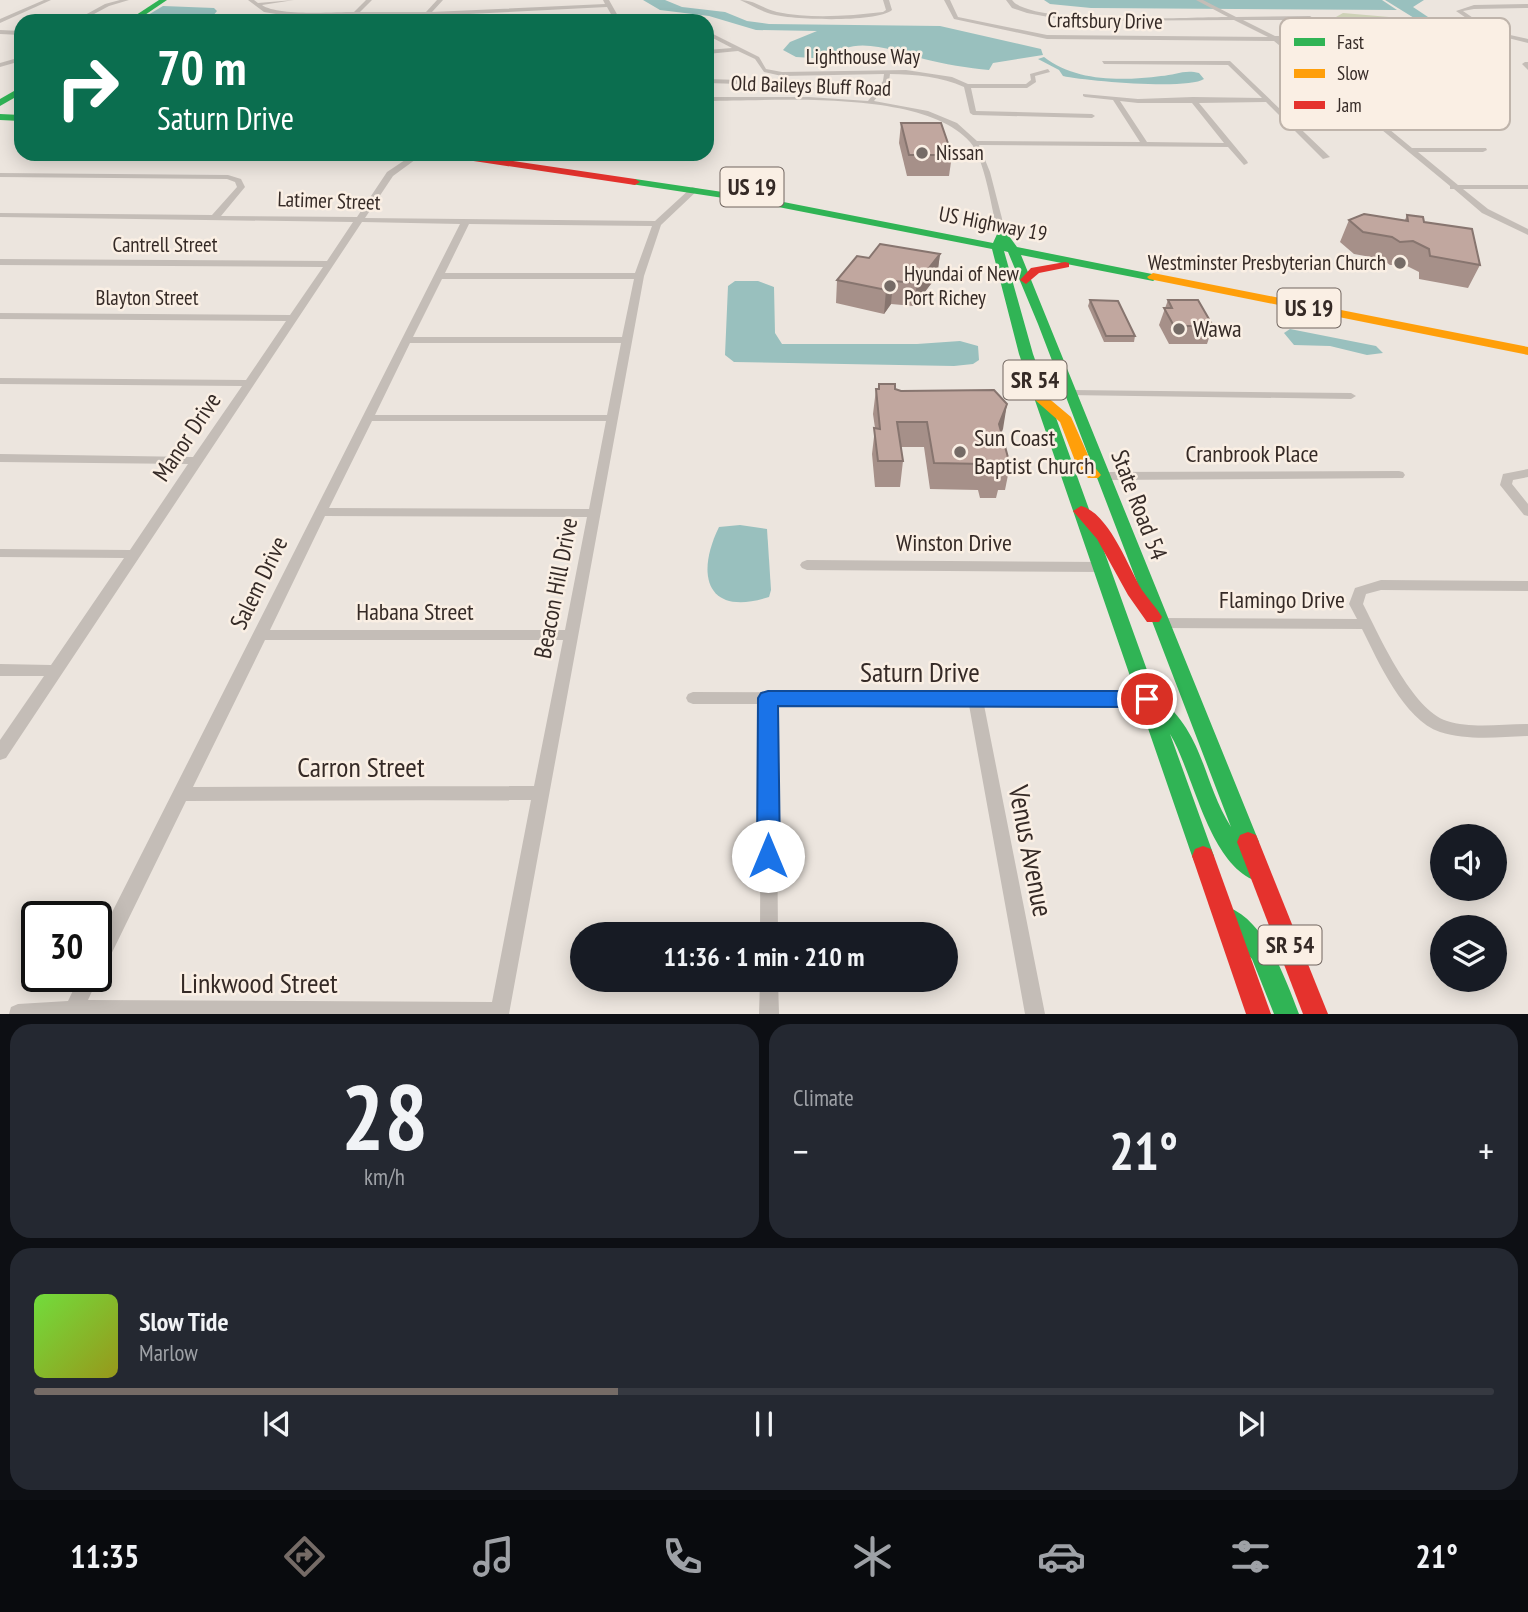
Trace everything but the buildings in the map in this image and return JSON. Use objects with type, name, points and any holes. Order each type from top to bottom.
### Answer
[{"type":"main road","points":[[142,14],[164,0]]},
{"type":"main road","name":"US Highway 19","points":[[497,161],[695,189],[962,240],[1004,244],[1528,334]]},
{"type":"main road","name":"US Highway 19","points":[[581,161],[769,190],[1090,265],[1528,349]]},
{"type":"main road","points":[[962,240],[986,252],[1002,267]]},
{"type":"main road","name":"SR 54","points":[[1004,244],[1002,267],[1041,399],[1259,1013]]},
{"type":"main road","name":"State Road 54","points":[[1004,244],[1026,280],[1316,1013]]},
{"type":"main road","points":[[1026,280],[1031,272],[1046,266],[1090,265]]},
{"type":"main road","points":[[1041,399],[1066,420],[1085,466],[1105,479]]},
{"type":"main road","points":[[1081,511],[1104,530],[1140,606],[1160,623]]},
{"type":"main road","points":[[1147,699],[1175,720],[1217,822],[1235,849],[1263,877]]},
{"type":"main road","points":[[1224,914],[1260,951],[1287,1013]]},
{"type":"street","points":[[17,14],[48,0]]},
{"type":"street","points":[[91,14],[107,5],[126,0]]},
{"type":"street","points":[[251,0],[266,11],[355,14],[428,14],[608,2]]},
{"type":"street","points":[[259,4],[291,0]]},
{"type":"street","points":[[355,14],[369,0]]},
{"type":"street","points":[[428,14],[440,0]]},
{"type":"street","points":[[516,14],[517,0]]},
{"type":"street","points":[[743,0],[754,1],[771,12],[885,13],[889,9],[886,0]]},
{"type":"street","name":"Craftsbury Drive","points":[[947,0],[956,18],[1047,37],[1275,38]]},
{"type":"street","points":[[1009,0],[1014,7],[1029,12],[1070,19],[1310,18]]},
{"type":"street","points":[[1199,0],[1280,42]]},
{"type":"street","points":[[1469,18],[1459,11],[1474,7],[1528,6]]},
{"type":"street","name":"Lighthouse Way","points":[[714,36],[757,58],[764,70],[782,74],[927,74],[967,86],[1027,86],[1034,81],[1032,75],[1048,71]]},
{"type":"street","points":[[1510,37],[1528,41]]},
{"type":"street","points":[[1275,38],[1280,38]]},
{"type":"street","points":[[714,51],[741,49]]},
{"type":"street","points":[[1104,62],[1230,63],[1280,113]]},
{"type":"street","points":[[870,102],[886,81],[887,73]]},
{"type":"street","points":[[777,82],[782,74]]},
{"type":"street","points":[[714,82],[740,82]]},
{"type":"street","points":[[967,86],[973,113],[1092,116]]},
{"type":"street","points":[[1085,95],[1116,100],[1267,100]]},
{"type":"street","name":"Old Baileys Bluff Road","points":[[714,99],[870,102],[928,113],[961,128],[976,143]]},
{"type":"street","points":[[1193,99],[1244,163]]},
{"type":"street","points":[[1116,100],[1144,142]]},
{"type":"street","points":[[1298,130],[1326,157]]},
{"type":"street","points":[[1386,130],[1496,219],[1528,232]]},
{"type":"street","points":[[1004,244],[976,143],[1129,145],[1144,142],[1230,145]]},
{"type":"street","points":[[1410,150],[1483,150]]},
{"type":"street","name":"Manor Drive","points":[[0,752],[390,174],[409,161]]},
{"type":"street","points":[[0,175],[228,177],[238,180],[241,187],[215,217]]},
{"type":"street","points":[[1453,187],[1528,187]]},
{"type":"street","name":"Beacon Hill Drive","points":[[499,1013],[639,276],[657,224],[695,189]]},
{"type":"street","name":"Latimer Street","points":[[0,215],[657,224]]},
{"type":"street","name":"Salem Drive","points":[[112,932],[465,223]]},
{"type":"street","name":"Cantrell Street","points":[[0,262],[330,264]]},
{"type":"street","points":[[438,276],[639,276]]},
{"type":"street","name":"Blayton Street","points":[[0,316],[293,318]]},
{"type":"street","points":[[407,340],[627,341]]},
{"type":"street","points":[[0,380],[249,383]]},
{"type":"street","points":[[1071,393],[1351,396]]},
{"type":"street","points":[[368,418],[612,418]]},
{"type":"street","points":[[0,458],[197,461]]},
{"type":"street","points":[[1528,473],[1507,477],[1506,485],[1528,512]]},
{"type":"street","name":"Cranbrook Place","points":[[1105,479],[1399,475]]},
{"type":"street","points":[[321,512],[594,513]]},
{"type":"street","points":[[0,553],[134,554]]},
{"type":"street","name":"Winston Drive","points":[[807,565],[1101,567]]},
{"type":"street","name":"Flamingo Drive","points":[[1160,623],[1366,624],[1356,604],[1360,591],[1381,584],[1528,586]]},
{"type":"street","points":[[1366,624],[1412,703],[1438,725],[1467,730],[1528,730]]},
{"type":"street","name":"Habana Street","points":[[260,635],[571,635]]},
{"type":"street","points":[[0,670],[54,671]]},
{"type":"street","name":"Saturn Drive","points":[[693,698],[1147,699]]},
{"type":"street","points":[[768,698],[769,922]]},
{"type":"street","name":"Venus Avenue","points":[[975,699],[1035,1013]]},
{"type":"street","name":"Carron Street","points":[[181,794],[541,793]]},
{"type":"street","points":[[74,1010],[82,992]]},
{"type":"street","points":[[769,992],[769,1013]]},
{"type":"street","name":"Linkwood Street","points":[[18,1013],[74,1010],[499,1013]]},
{"type":"green space","points":[[1343,13],[1392,18],[1338,18]]},
{"type":"water","points":[[643,0],[665,0],[682,7],[725,12],[747,21],[769,24],[940,26],[1041,49],[1043,55],[993,63],[989,70],[939,63],[862,45],[838,51],[829,59],[796,57],[783,50],[790,42],[817,31],[756,30],[714,17],[714,14],[660,10]]},
{"type":"water","points":[[1044,0],[1382,0],[1397,10],[1091,8],[1050,4]]},
{"type":"water","points":[[1385,0],[1424,0],[1413,7],[1430,18],[1414,18]]},
{"type":"water","points":[[163,6],[214,8],[217,11],[214,14],[150,14]]},
{"type":"water","points":[[1044,57],[1070,71],[1100,78],[1146,78],[1189,72],[1199,73],[1204,79],[1178,84],[1158,84],[1075,78],[1063,76],[1059,70],[1038,59]]},
{"type":"water","points":[[735,281],[758,281],[774,287],[775,333],[782,344],[917,344],[960,341],[978,346],[979,360],[973,364],[954,366],[734,362],[725,355],[728,286]]},
{"type":"water","points":[[1290,329],[1376,346],[1383,353],[1367,355],[1330,346],[1294,345],[1284,333]]},
{"type":"water","points":[[740,525],[767,529],[771,590],[769,597],[748,602],[732,601],[720,597],[712,588],[708,576],[708,561],[719,527]]},
{"type":"traffic: fast","points":[[142,14],[164,0]]},
{"type":"traffic: fast","points":[[0,103],[14,94]]},
{"type":"traffic: fast","points":[[0,117],[14,118]]},
{"type":"traffic: fast","points":[[635,182],[763,201],[1153,277]]},
{"type":"traffic: fast","points":[[1002,234],[1013,250],[1044,324],[1248,842]]},
{"type":"traffic: fast","points":[[1002,234],[997,247],[1026,354],[1203,856]]},
{"type":"traffic: fast","points":[[1147,699],[1163,712],[1185,741],[1222,831],[1256,871]]},
{"type":"traffic: fast","points":[[1228,918],[1260,951],[1287,1014]]},
{"type":"traffic: slow","points":[[1153,277],[1528,351]]},
{"type":"traffic: slow","points":[[1041,399],[1066,420],[1085,466],[1093,475]]},
{"type":"traffic: jam","points":[[494,161],[635,182]]},
{"type":"traffic: jam","points":[[1026,280],[1035,270],[1065,265]]},
{"type":"traffic: jam","points":[[1081,511],[1103,535],[1134,591],[1153,617]]},
{"type":"traffic: jam","points":[[1248,842],[1316,1014]]},
{"type":"traffic: jam","points":[[1203,856],[1259,1014]]},
{"type":"place","name":"Nissan","points":[[922,153]]},
{"type":"place","name":"Westminster Presbyterian Church","points":[[1400,263]]},
{"type":"place","name":"Hyundai of New Port Richey","points":[[890,286]]},
{"type":"place","name":"Wawa","points":[[1179,329]]},
{"type":"place","name":"Sun Coast Baptist Church","points":[[960,452]]},
{"type":"route","points":[[768,856],[768,698],[1147,699]]}]
